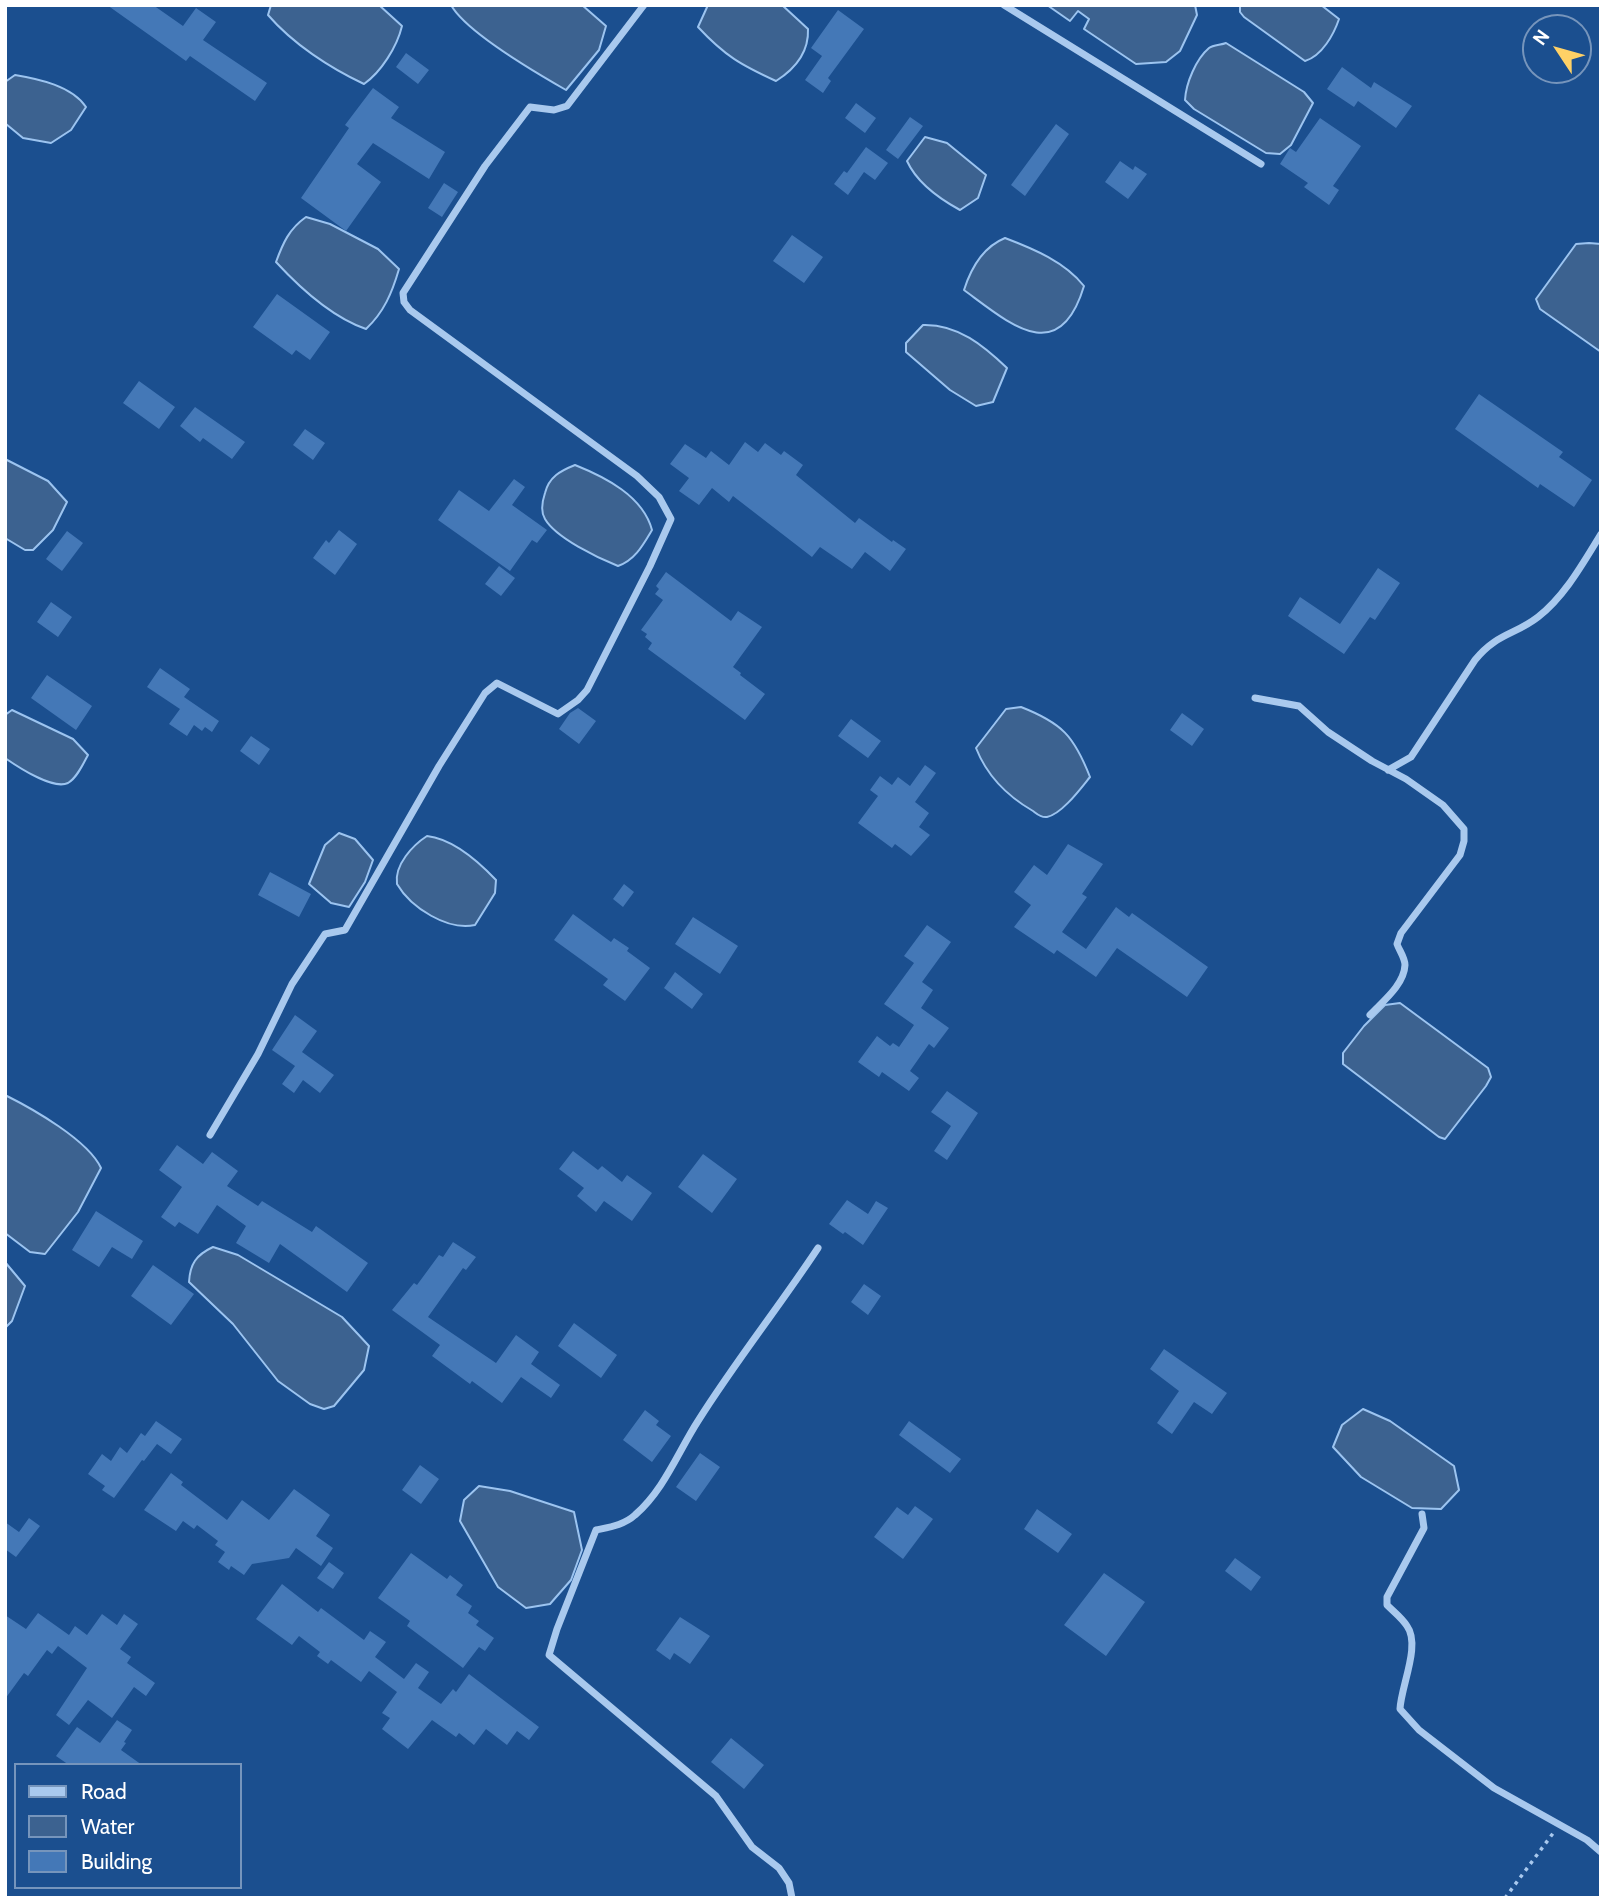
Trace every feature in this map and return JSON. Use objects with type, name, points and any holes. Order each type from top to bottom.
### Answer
[{"type":"street","points":[[210,1135],[258,1054],[292,985],[325,934],[345,930],[439,766],[485,693],[497,683],[558,714],[578,700],[587,690],[671,519],[659,497],[637,476],[417,316],[404,302],[403,293],[485,166],[530,107],[554,110],[567,106],[644,5]]},
{"type":"street","points":[[1004,5],[1261,164]]},
{"type":"street","points":[[1387,770],[1411,757],[1486,646],[1534,620],[1553,605],[1601,534]]},
{"type":"street","points":[[1255,698],[1299,706],[1328,732],[1406,779],[1443,805],[1464,829],[1460,855],[1401,933],[1396,944],[1405,963],[1395,989],[1370,1015]]},
{"type":"street","points":[[792,1898],[789,1883],[779,1868],[752,1847],[716,1796],[549,1655],[596,1530],[616,1526],[634,1517],[650,1499],[663,1482],[697,1421],[818,1248]]},
{"type":"street","points":[[1422,1514],[1424,1528],[1387,1597],[1387,1605],[1409,1628],[1412,1658],[1400,1709],[1419,1730],[1483,1781],[1587,1840],[1601,1852]]},
{"type":"path","points":[[1505,1898],[1560,1824]]},
{"type":"water","points":[[271,5],[379,5],[402,26],[388,58],[364,84],[325,63],[289,36],[268,15]]},
{"type":"water","points":[[451,5],[582,5],[606,26],[599,50],[566,90],[487,40],[459,16]]},
{"type":"water","points":[[708,5],[782,5],[808,29],[806,46],[800,60],[776,81],[734,59],[698,27]]},
{"type":"water","points":[[1047,5],[1195,5],[1197,15],[1180,51],[1166,62],[1136,64],[1084,29],[1089,19],[1078,11],[1070,21]]},
{"type":"water","points":[[1240,5],[1321,5],[1339,19],[1331,38],[1317,54],[1305,61],[1244,17],[1240,12]]},
{"type":"water","points":[[1226,43],[1304,92],[1313,103],[1291,145],[1280,154],[1266,153],[1194,109],[1185,100],[1190,79],[1200,58],[1211,47]]},
{"type":"water","points":[[15,75],[54,85],[80,100],[86,107],[71,130],[51,143],[23,138],[6,124],[5,82]]},
{"type":"water","points":[[925,137],[947,143],[986,175],[978,198],[960,210],[929,189],[916,176],[907,161]]},
{"type":"water","points":[[306,217],[330,224],[378,249],[399,269],[387,302],[366,329],[328,309],[276,262],[287,237]]},
{"type":"water","points":[[1005,238],[1058,263],[1084,286],[1074,311],[1061,326],[1047,332],[1032,332],[998,315],[964,290],[979,259],[990,247]]},
{"type":"water","points":[[1576,244],[1601,244],[1601,352],[1540,309],[1536,299]]},
{"type":"water","points":[[923,325],[959,332],[980,344],[1007,368],[993,402],[976,406],[950,390],[906,352],[906,343]]},
{"type":"water","points":[[5,459],[48,481],[67,502],[53,530],[33,550],[25,550],[5,538]]},
{"type":"water","points":[[575,465],[621,489],[632,498],[647,518],[652,530],[638,551],[618,566],[578,547],[550,526],[543,516],[542,503],[549,483],[560,472]]},
{"type":"water","points":[[1021,707],[1047,719],[1065,733],[1078,751],[1090,777],[1065,806],[1047,817],[1039,816],[1006,792],[986,768],[976,748],[1006,709]]},
{"type":"water","points":[[12,710],[73,739],[88,755],[71,781],[62,784],[45,781],[5,758],[5,715]]},
{"type":"water","points":[[339,833],[355,839],[373,860],[365,882],[349,907],[331,903],[309,884],[325,845]]},
{"type":"water","points":[[427,836],[456,846],[496,880],[495,893],[475,925],[453,924],[431,916],[411,901],[397,884],[401,863]]},
{"type":"water","points":[[1400,1003],[1488,1068],[1491,1077],[1445,1139],[1343,1064],[1343,1053],[1364,1026],[1385,1005]]},
{"type":"water","points":[[5,1095],[72,1136],[94,1157],[101,1168],[78,1212],[45,1254],[30,1252],[5,1233]]},
{"type":"water","points":[[213,1247],[238,1255],[342,1317],[369,1346],[364,1370],[334,1406],[324,1409],[310,1404],[278,1381],[233,1324],[189,1282],[195,1261]]},
{"type":"water","points":[[5,1262],[25,1286],[12,1321],[5,1328]]},
{"type":"water","points":[[1363,1409],[1390,1421],[1454,1466],[1459,1490],[1441,1509],[1412,1508],[1361,1477],[1333,1447],[1342,1425]]},
{"type":"water","points":[[479,1486],[510,1491],[574,1512],[582,1550],[571,1580],[550,1604],[526,1608],[498,1587],[460,1521],[464,1500]]},
{"type":"building","points":[[107,5],[153,5],[183,26],[196,8],[216,22],[203,40],[267,83],[255,101],[190,56],[186,61]]},
{"type":"building","points":[[838,10],[864,29],[828,78],[831,81],[823,93],[805,80],[822,56],[811,48]]},
{"type":"building","points":[[406,53],[429,70],[418,84],[396,67]]},
{"type":"building","points":[[1342,67],[1371,88],[1374,82],[1412,106],[1396,128],[1358,101],[1354,107],[1327,89]]},
{"type":"building","points":[[373,88],[399,107],[391,118],[445,152],[429,179],[373,143],[357,164],[381,182],[346,231],[301,198],[349,128],[345,125]]},
{"type":"building","points":[[856,103],[876,118],[865,133],[845,118]]},
{"type":"building","points":[[910,117],[923,126],[898,159],[886,150]]},
{"type":"building","points":[[1320,118],[1361,146],[1333,186],[1339,190],[1329,205],[1304,187],[1308,183],[1280,164],[1290,148],[1296,152]]},
{"type":"building","points":[[1056,124],[1069,134],[1025,196],[1011,185]]},
{"type":"building","points":[[866,147],[888,163],[875,180],[864,172],[848,195],[834,184],[844,171],[847,173]]},
{"type":"building","points":[[1120,161],[1133,170],[1135,166],[1147,174],[1128,199],[1105,182]]},
{"type":"building","points":[[444,183],[458,192],[442,217],[428,208]]},
{"type":"building","points":[[792,235],[823,257],[804,283],[773,261]]},
{"type":"building","points":[[277,294],[330,332],[310,360],[296,350],[292,355],[253,327]]},
{"type":"building","points":[[139,381],[175,407],[159,429],[123,403]]},
{"type":"building","points":[[1479,394],[1563,452],[1559,457],[1592,480],[1574,507],[1540,484],[1538,488],[1455,429]]},
{"type":"building","points":[[195,407],[245,442],[232,459],[203,438],[200,442],[180,426]]},
{"type":"building","points":[[305,429],[325,443],[313,460],[293,445]]},
{"type":"building","points":[[745,442],[758,452],[765,443],[781,455],[784,451],[803,465],[796,475],[855,523],[859,518],[906,549],[890,571],[865,552],[852,569],[820,547],[812,557],[733,496],[729,502],[712,488],[699,505],[679,491],[689,478],[670,464],[685,444],[706,458],[711,451],[729,465]]},
{"type":"building","points":[[514,479],[525,487],[512,505],[547,530],[537,543],[532,540],[510,571],[438,520],[459,490],[489,511]]},
{"type":"building","points":[[339,530],[357,544],[335,575],[313,558],[326,540],[329,543]]},
{"type":"building","points":[[67,531],[83,543],[62,571],[46,559]]},
{"type":"building","points":[[499,566],[515,578],[501,596],[485,584]]},
{"type":"building","points":[[1378,568],[1400,583],[1375,620],[1370,617],[1344,654],[1288,616],[1300,597],[1340,624]]},
{"type":"building","points":[[666,572],[731,621],[738,611],[762,627],[733,667],[765,694],[745,720],[648,649],[652,643],[641,630],[663,600],[655,594],[659,589],[656,586]]},
{"type":"building","points":[[51,602],[72,617],[58,637],[37,622]]},
{"type":"building","points":[[160,668],[190,689],[184,697],[219,721],[212,732],[205,727],[202,731],[194,725],[187,736],[169,724],[180,709],[147,687]]},
{"type":"building","points":[[47,675],[92,706],[76,730],[31,698]]},
{"type":"building","points":[[578,708],[596,721],[579,744],[559,729],[570,713]]},
{"type":"building","points":[[1182,713],[1204,729],[1192,746],[1170,730]]},
{"type":"building","points":[[851,719],[881,741],[868,758],[838,736]]},
{"type":"building","points":[[251,736],[270,749],[259,765],[240,751]]},
{"type":"building","points":[[925,765],[936,773],[915,802],[929,813],[919,827],[930,835],[911,856],[895,844],[892,848],[858,823],[878,796],[870,790],[880,776],[892,785],[898,777],[910,786]]},
{"type":"building","points":[[1068,844],[1103,864],[1082,894],[1087,897],[1062,932],[1086,949],[1116,907],[1129,917],[1132,913],[1208,967],[1187,997],[1117,948],[1096,977],[1057,950],[1054,954],[1014,927],[1031,905],[1014,892],[1034,865],[1047,875]]},
{"type":"building","points":[[270,872],[311,894],[299,917],[258,895]]},
{"type":"building","points":[[624,884],[634,892],[623,907],[613,899]]},
{"type":"building","points":[[573,914],[611,942],[614,938],[629,948],[627,951],[650,968],[625,1001],[603,985],[608,979],[554,940]]},
{"type":"building","points":[[693,917],[738,946],[720,974],[675,944]]},
{"type":"building","points":[[927,925],[951,942],[922,982],[933,990],[921,1008],[949,1028],[934,1048],[929,1044],[910,1071],[919,1078],[909,1091],[882,1072],[879,1077],[858,1062],[877,1036],[890,1046],[893,1043],[899,1047],[914,1025],[884,1004],[914,963],[904,956]]},
{"type":"building","points":[[675,972],[703,994],[692,1009],[664,988]]},
{"type":"building","points":[[295,1015],[317,1031],[302,1052],[334,1075],[320,1093],[303,1080],[294,1093],[282,1084],[295,1066],[272,1050]]},
{"type":"building","points":[[947,1091],[978,1113],[947,1160],[934,1151],[951,1126],[931,1112]]},
{"type":"building","points":[[177,1145],[203,1164],[212,1152],[238,1171],[227,1186],[258,1206],[262,1201],[312,1232],[316,1226],[368,1263],[347,1292],[280,1244],[269,1263],[236,1243],[246,1226],[217,1205],[198,1234],[179,1222],[175,1227],[161,1217],[182,1187],[159,1170]]},
{"type":"building","points":[[573,1151],[598,1170],[602,1166],[622,1182],[627,1175],[652,1193],[632,1221],[604,1201],[596,1212],[577,1196],[584,1188],[559,1169]]},
{"type":"building","points":[[703,1154],[737,1179],[712,1213],[678,1187]]},
{"type":"building","points":[[847,1200],[868,1214],[876,1201],[888,1208],[863,1245],[829,1224]]},
{"type":"building","points":[[96,1211],[143,1241],[132,1259],[112,1247],[99,1267],[72,1250]]},
{"type":"building","points":[[453,1242],[476,1257],[466,1270],[463,1268],[428,1317],[496,1363],[516,1335],[539,1352],[531,1364],[560,1385],[551,1398],[521,1377],[502,1403],[432,1356],[440,1345],[392,1310],[414,1283],[417,1285],[439,1255],[443,1257]]},
{"type":"building","points":[[153,1265],[194,1294],[171,1325],[131,1296]]},
{"type":"building","points":[[864,1284],[881,1296],[868,1315],[851,1302]]},
{"type":"building","points":[[574,1323],[617,1355],[601,1378],[558,1346]]},
{"type":"building","points":[[1164,1349],[1227,1393],[1212,1414],[1194,1402],[1172,1434],[1157,1423],[1179,1391],[1150,1369]]},
{"type":"building","points":[[645,1410],[659,1421],[656,1425],[671,1436],[652,1462],[623,1440]]},
{"type":"building","points":[[156,1421],[182,1439],[171,1454],[157,1444],[114,1498],[102,1490],[105,1486],[88,1474],[102,1454],[111,1461],[120,1447],[127,1453],[141,1433],[145,1436]]},
{"type":"building","points":[[909,1421],[961,1459],[950,1473],[899,1435]]},
{"type":"building","points":[[700,1453],[720,1467],[696,1501],[676,1487]]},
{"type":"building","points":[[420,1465],[439,1479],[421,1504],[402,1490]]},
{"type":"building","points":[[171,1473],[183,1482],[181,1485],[227,1520],[242,1500],[269,1520],[294,1489],[330,1515],[316,1536],[333,1548],[321,1566],[296,1548],[289,1558],[252,1564],[244,1575],[231,1566],[229,1570],[218,1562],[225,1552],[215,1545],[218,1541],[197,1525],[194,1529],[183,1521],[176,1531],[144,1510]]},
{"type":"building","points":[[915,1506],[933,1519],[903,1559],[874,1537],[897,1507],[908,1515]]},
{"type":"building","points":[[1037,1509],[1072,1534],[1058,1553],[1024,1529]]},
{"type":"building","points":[[29,1518],[40,1526],[16,1557],[5,1549],[5,1522],[19,1532]]},
{"type":"building","points":[[411,1553],[447,1579],[450,1575],[463,1585],[456,1595],[472,1606],[468,1613],[479,1621],[476,1625],[494,1638],[485,1651],[479,1647],[463,1668],[407,1626],[410,1621],[378,1598]]},
{"type":"building","points":[[1235,1558],[1261,1577],[1251,1591],[1225,1571]]},
{"type":"building","points":[[329,1562],[344,1573],[333,1589],[317,1578]]},
{"type":"building","points":[[1104,1573],[1145,1602],[1106,1656],[1064,1625]]},
{"type":"building","points":[[282,1584],[318,1612],[321,1608],[364,1640],[370,1631],[386,1642],[375,1657],[404,1679],[416,1663],[429,1672],[418,1688],[441,1704],[453,1689],[456,1692],[469,1674],[539,1727],[529,1740],[517,1731],[507,1745],[486,1729],[474,1745],[459,1733],[456,1737],[432,1720],[408,1749],[382,1729],[390,1718],[382,1713],[397,1692],[369,1671],[361,1682],[331,1660],[328,1664],[317,1656],[320,1652],[299,1636],[292,1645],[256,1619]]},
{"type":"building","points":[[38,1613],[69,1635],[75,1626],[87,1635],[102,1614],[117,1625],[124,1614],[138,1624],[120,1649],[131,1657],[127,1663],[155,1683],[146,1696],[134,1687],[112,1718],[88,1700],[69,1725],[56,1715],[87,1668],[58,1646],[52,1654],[47,1650],[28,1676],[24,1673],[5,1699],[5,1615],[26,1629]]},
{"type":"building","points":[[680,1617],[710,1636],[690,1664],[674,1653],[670,1660],[656,1650]]},
{"type":"building","points":[[117,1720],[132,1730],[121,1750],[139,1763],[66,1763],[56,1756],[77,1727],[100,1743]]},
{"type":"building","points":[[731,1738],[764,1765],[744,1789],[711,1762]]}]
